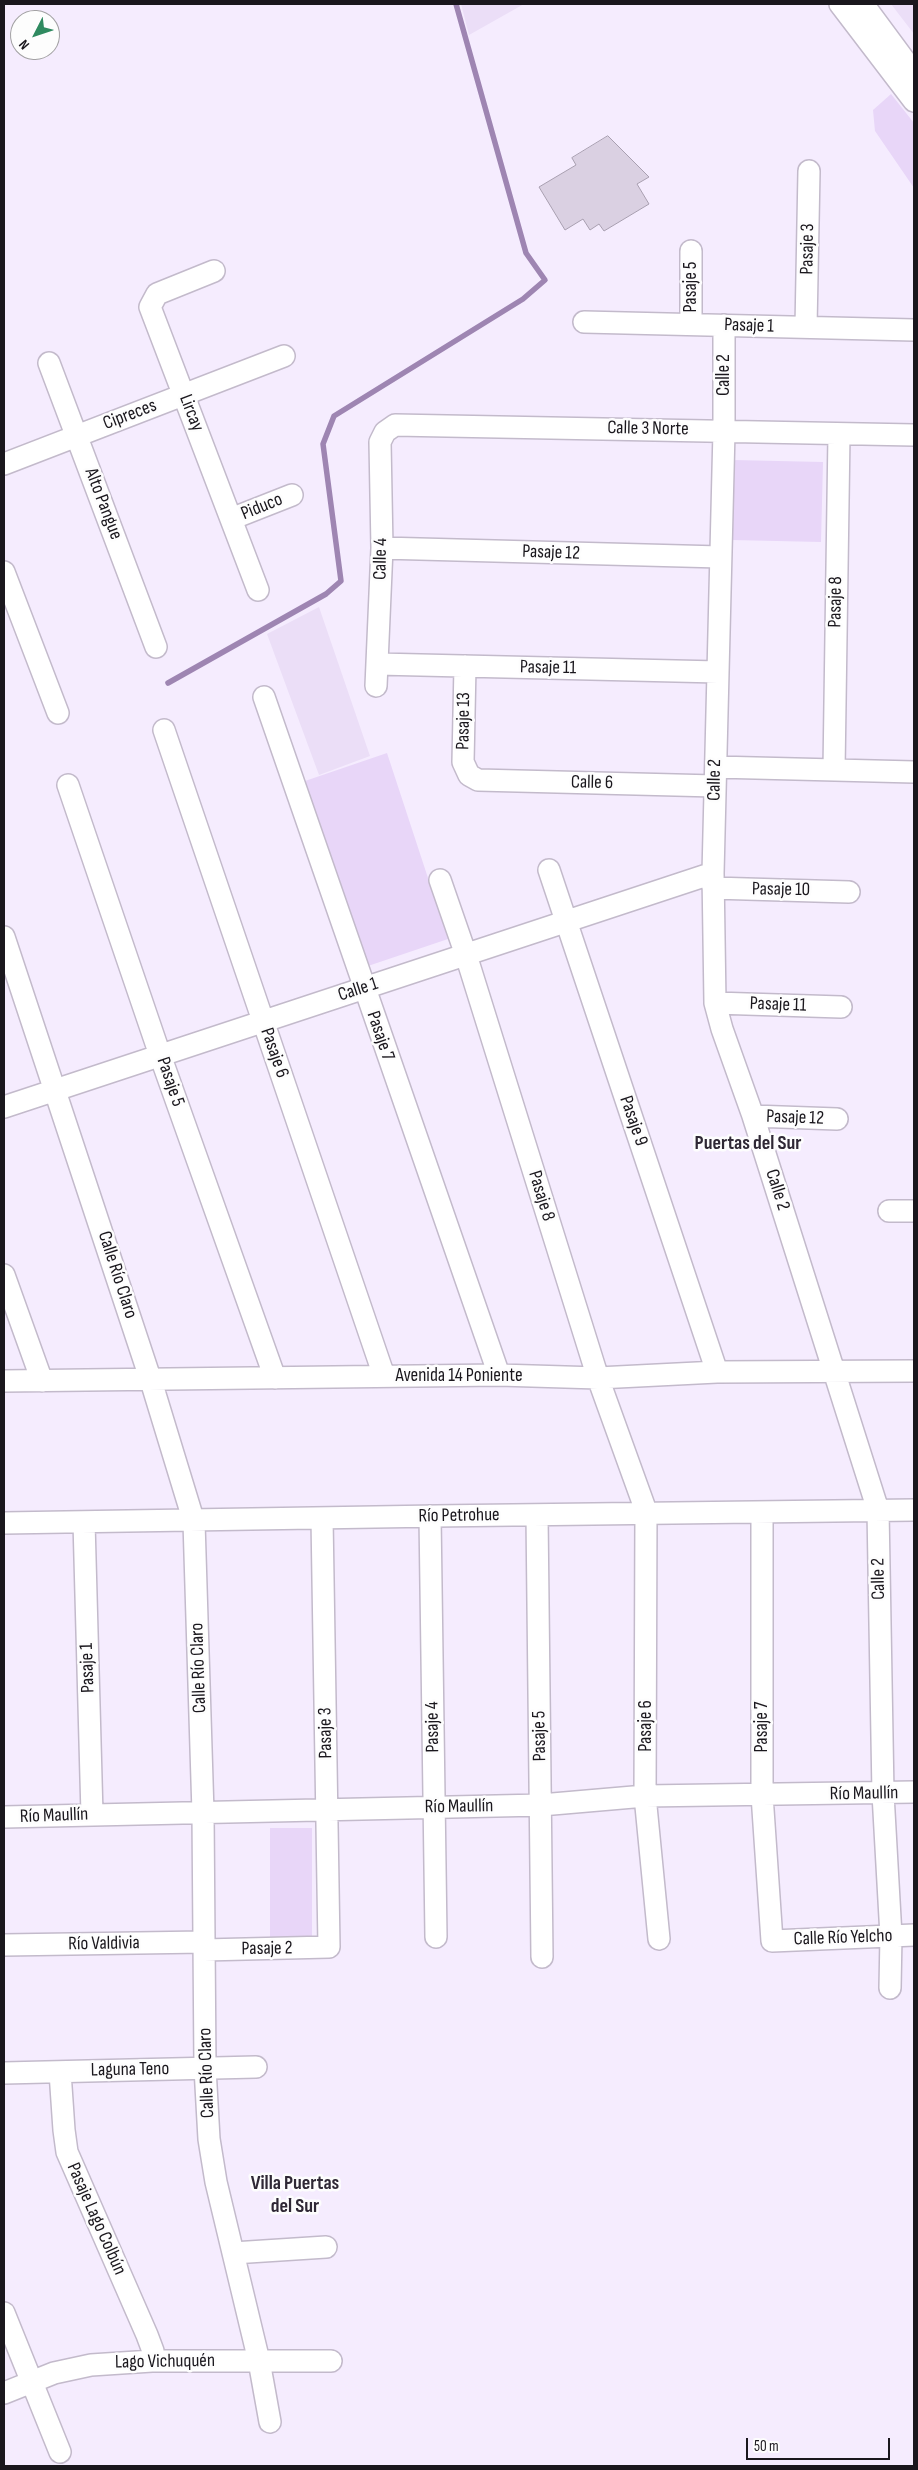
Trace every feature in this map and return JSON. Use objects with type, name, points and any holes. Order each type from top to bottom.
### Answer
[{"type":"street","points":[[840,4],[914,101]]},
{"type":"street","points":[[863,4],[914,73]]},
{"type":"street","name":"Pasaje 3","points":[[806,328],[809,171]]},
{"type":"street","name":"Pasaje 5","points":[[691,250],[691,324]]},
{"type":"street","name":"Lircay","points":[[214,271],[161,292],[151,302],[151,313],[184,394],[258,590]]},
{"type":"street","name":"Pasaje 1","points":[[584,322],[914,330]]},
{"type":"street","name":"Calle 2","points":[[724,325],[724,431],[713,881],[715,1003],[722,1029],[753,1116],[878,1510],[883,1794],[891,1936],[890,1988]]},
{"type":"street","name":"Cipreces","points":[[4,464],[284,356]]},
{"type":"street","name":"Alto Pangue","points":[[49,362],[156,647]]},
{"type":"street","name":"Calle 3 Norte","points":[[385,432],[395,425],[401,424],[914,434]]},
{"type":"street","name":"Calle 4","points":[[376,686],[382,548],[380,448],[385,432]]},
{"type":"street","name":"Pasaje 8","points":[[834,770],[839,434]]},
{"type":"street","name":"Piduco","points":[[231,519],[292,495]]},
{"type":"street","name":"Pasaje 12","points":[[382,548],[720,557]]},
{"type":"street","points":[[4,572],[58,713]]},
{"type":"street","name":"Pasaje 11","points":[[378,664],[718,672]]},
{"type":"street","name":"Pasaje 13","points":[[465,666],[463,762],[470,775]]},
{"type":"street","name":"Pasaje 7","points":[[264,697],[363,989],[499,1375]]},
{"type":"street","name":"Pasaje 6","points":[[164,730],[384,1376]]},
{"type":"street","name":"Calle 6","points":[[470,775],[483,780],[716,776],[834,770],[914,772]]},
{"type":"street","name":"Pasaje 5","points":[[68,785],[160,1055],[275,1378]]},
{"type":"street","name":"Pasaje 9","points":[[549,870],[717,1372]]},
{"type":"street","name":"Pasaje 8","points":[[440,880],[466,954],[598,1378],[646,1512]]},
{"type":"street","name":"Calle 1","points":[[4,1107],[566,922],[713,881]]},
{"type":"street","name":"Pasaje 10","points":[[713,881],[849,892]]},
{"type":"street","name":"Calle Río Claro","points":[[4,937],[151,1381],[194,1522],[203,1813],[205,2068],[210,2139],[215,2174],[259,2361],[270,2422]]},
{"type":"street","name":"Pasaje 11","points":[[715,1003],[842,1007]]},
{"type":"street","name":"Pasaje 12","points":[[753,1116],[837,1119]]},
{"type":"street","points":[[890,1211],[914,1211]]},
{"type":"street","points":[[4,1275],[42,1381]]},
{"type":"street","name":"Avenida 14 Poniente","points":[[4,1381],[151,1381],[499,1375],[598,1378],[717,1372],[835,1373],[914,1371]]},
{"type":"street","name":"Río Petrohue","points":[[4,1523],[194,1522],[646,1512],[762,1513],[914,1510]]},
{"type":"street","name":"Pasaje 6","points":[[646,1512],[645,1796],[659,1939]]},
{"type":"street","name":"Pasaje 7","points":[[762,1513],[762,1795],[772,1941]]},
{"type":"street","name":"Pasaje 5","points":[[537,1515],[542,1957]]},
{"type":"street","name":"Pasaje 4","points":[[430,1516],[436,1937]]},
{"type":"street","name":"Pasaje 3","points":[[322,1518],[329,1947]]},
{"type":"street","name":"Pasaje 1","points":[[84,1522],[92,1814]]},
{"type":"street","name":"Río Maullín","points":[[4,1817],[541,1805],[645,1796],[883,1794],[914,1792]]},
{"type":"street","name":"Calle Río Yelcho","points":[[772,1941],[914,1936]]},
{"type":"street","name":"Río Valdivia","points":[[4,1945],[204,1946]]},
{"type":"street","name":"Pasaje 2","points":[[204,1946],[329,1947]]},
{"type":"street","name":"Laguna Teno","points":[[4,2073],[256,2067]]},
{"type":"street","name":"Pasaje Lago Colbún","points":[[60,2072],[67,2152],[154,2351],[152,2361]]},
{"type":"street","points":[[233,2254],[326,2247]]},
{"type":"street","points":[[4,2313],[60,2452]]},
{"type":"street","name":"Lago Vichuquén","points":[[4,2393],[54,2373],[91,2365],[152,2361],[331,2361]]},
{"type":"shaded area","points":[[461,4],[524,4],[469,35]]},
{"type":"shaded area","points":[[891,4],[914,4],[914,34]]},
{"type":"shaded area","points":[[891,94],[914,123],[914,188],[875,131],[873,110]]},
{"type":"shaded area","points":[[733,460],[823,462],[821,542],[732,540]]},
{"type":"shaded area","points":[[319,607],[370,756],[319,775],[267,634]]},
{"type":"shaded area","points":[[387,753],[448,939],[368,966],[305,781]]},
{"type":"shaded area","points":[[270,1828],[312,1828],[312,1938],[270,1937]]},
{"type":"building","points":[[608,136],[649,177],[637,184],[649,204],[604,231],[599,224],[590,230],[583,219],[565,230],[539,187],[576,165],[572,158]]},
{"type":"waterway","points":[[168,683],[326,594],[341,581],[323,444],[334,416],[523,299],[545,280],[526,253],[456,4]]},
{"type":"district","name":"Puertas del Sur","points":[[748,1144]]},
{"type":"district","name":"Villa Puertas del Sur","points":[[295,2196]]}]
